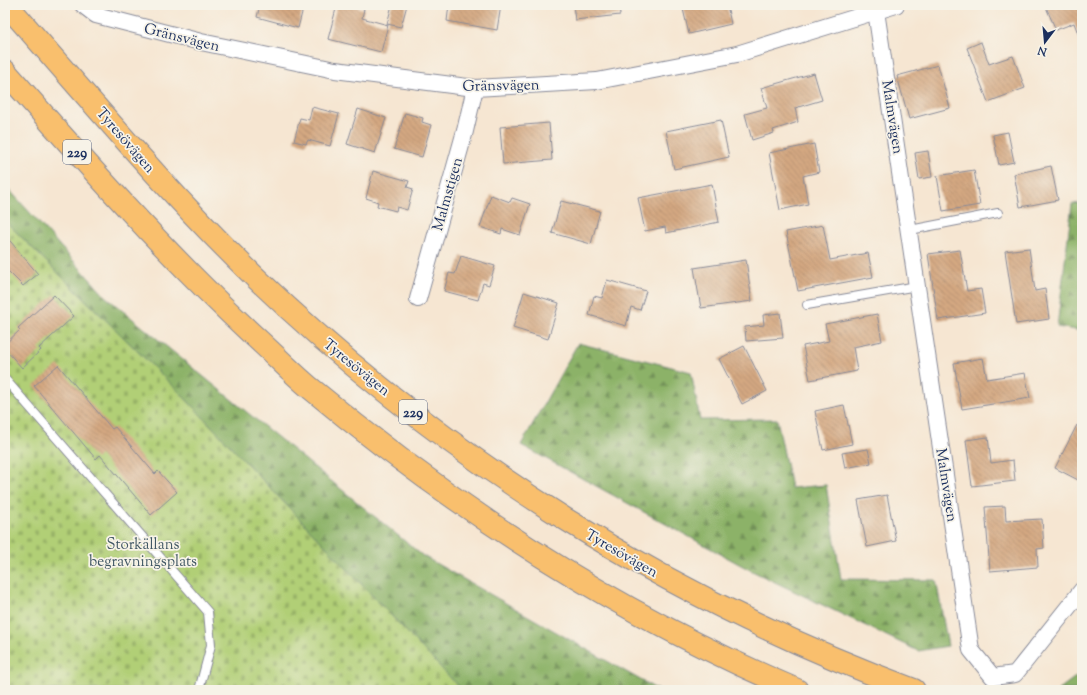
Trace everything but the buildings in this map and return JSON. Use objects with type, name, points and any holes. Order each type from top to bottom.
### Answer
[{"type":"highway","name":"Tyresövägen","points":[[7,5],[175,196],[256,278],[344,358],[459,448],[573,525],[712,602],[790,640],[868,673],[914,690]]},
{"type":"highway","name":"229","points":[[5,71],[149,232],[227,310],[308,386],[430,482],[542,558],[623,605],[705,648],[797,690]]},
{"type":"street","name":"Gränsvägen","points":[[83,5],[96,15],[209,44],[335,70],[475,88],[605,80],[737,54],[874,8],[896,5]]},
{"type":"street","name":"Malmvägen","points":[[874,8],[910,230],[971,650],[993,677],[1015,674],[1082,590]]},
{"type":"street","name":"Malmstigen","points":[[418,299],[465,131],[475,88]]},
{"type":"lane","points":[[910,230],[998,212]]},
{"type":"lane","points":[[807,305],[917,286]]},
{"type":"lane","points":[[7,384],[208,612],[211,645],[199,690]]},
{"type":"green space","points":[[5,185],[106,297],[423,556],[658,690],[462,690],[178,391],[5,221]]},
{"type":"green space","points":[[1082,203],[1082,331],[1057,327],[1072,204]]},
{"type":"green space","name":"Storkällans begravningsplats","points":[[5,221],[178,391],[462,690],[5,690]]},
{"type":"green space","points":[[578,343],[691,372],[700,420],[777,419],[791,488],[826,485],[841,579],[936,580],[948,646],[918,651],[750,570],[521,445]]},
{"type":"green space","points":[[1082,672],[1082,690],[1058,690]]}]
